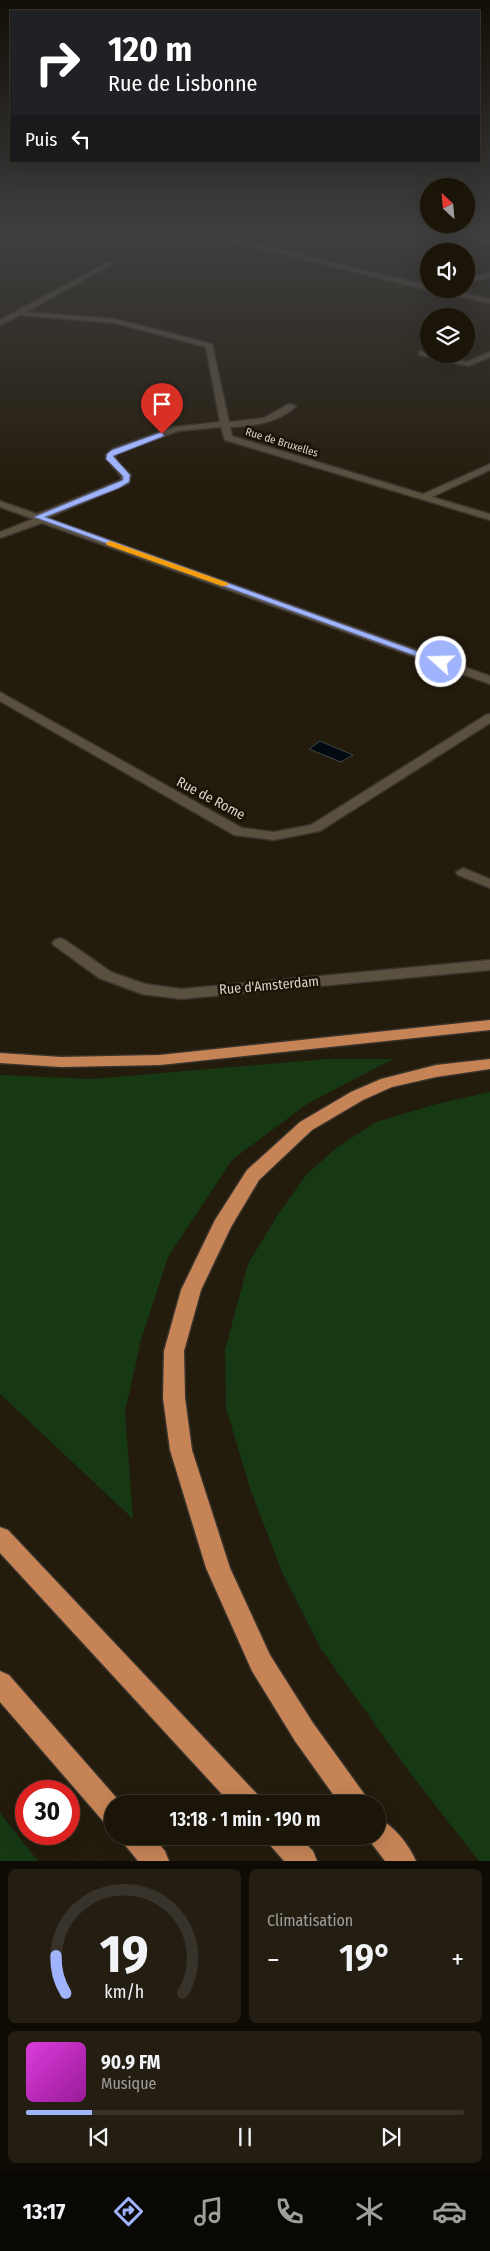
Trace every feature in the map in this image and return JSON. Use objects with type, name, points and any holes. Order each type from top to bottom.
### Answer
[{"type":"highway","points":[[0,1058],[62,1062],[160,1060],[490,1025]]},
{"type":"highway","points":[[350,1795],[304,1732],[261,1663],[218,1568],[181,1450],[174,1398],[174,1350],[191,1290],[222,1225],[253,1175],[306,1126],[357,1096],[387,1083],[436,1072],[490,1064]]},
{"type":"highway","points":[[0,1537],[241,1795]]},
{"type":"highway","points":[[0,1683],[104,1803]]},
{"type":"highway","points":[[386,1842],[402,1861]]},
{"type":"highway","points":[[142,1845],[155,1861]]},
{"type":"highway","points":[[287,1845],[302,1861]]},
{"type":"street","name":"Rue de Bruxelles","points":[[101,320],[115,321],[208,345],[228,438],[490,517]]},
{"type":"street","points":[[475,361],[490,354]]},
{"type":"street","points":[[0,536],[126,481],[126,475],[110,459],[110,455],[114,451],[178,428],[265,421],[284,414],[292,406]]},
{"type":"street","points":[[424,497],[490,467]]},
{"type":"street","points":[[0,504],[490,680]]},
{"type":"street","name":"Rue de Rome","points":[[0,696],[239,832],[274,836],[315,828],[490,718]]},
{"type":"street","points":[[463,872],[490,884]]},
{"type":"street","name":"Rue d'Amsterdam","points":[[60,943],[105,976],[142,989],[181,994],[490,965]]},
{"type":"green space","points":[[327,1059],[393,1059],[307,1104],[232,1160],[168,1257],[141,1340],[125,1412],[133,1519],[0,1394],[0,1075],[92,1079]]},
{"type":"green space","points":[[490,1092],[490,1861],[479,1861],[410,1773],[321,1649],[282,1572],[250,1488],[226,1408],[225,1350],[248,1264],[277,1216],[306,1175],[336,1148],[376,1122],[440,1103]]},
{"type":"green space","points":[[0,1813],[15,1832],[15,1845],[25,1845],[38,1861],[0,1861]]},
{"type":"shaded area","points":[[320,741],[353,755],[341,762],[309,749]]},
{"type":"slow traffic","points":[[110,543],[225,585]]},
{"type":"route","points":[[162,434],[114,451],[110,455],[110,459],[126,475],[126,481],[38,517],[441,662]]}]
